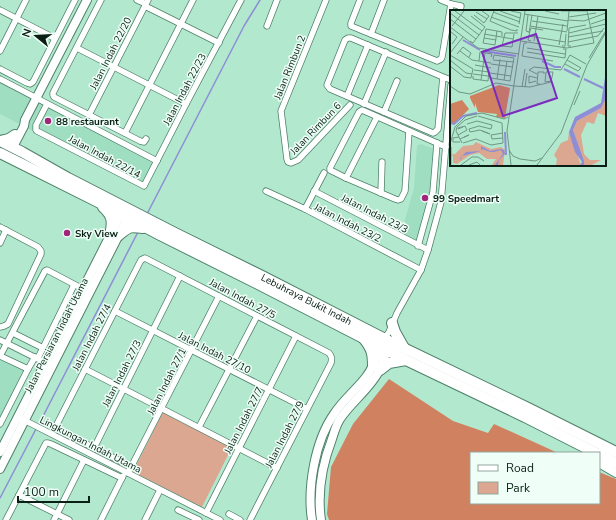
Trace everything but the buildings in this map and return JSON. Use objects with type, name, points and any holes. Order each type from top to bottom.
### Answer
[{"type":"highway","points":[[9,145],[11,154],[15,161],[98,202],[150,225]]},
{"type":"highway","points":[[9,145],[68,178],[130,216]]},
{"type":"highway","points":[[98,202],[111,216],[114,236],[128,228],[130,216]]},
{"type":"highway","name":"Lebuhraya Bukit Indah","points":[[150,225],[362,336],[387,339],[406,360],[525,417],[585,450]]},
{"type":"highway","name":"Lebuhraya Bukit Indah","points":[[150,225],[262,276],[404,348],[616,452]]},
{"type":"highway","points":[[387,339],[395,332],[404,348]]},
{"type":"highway","points":[[362,336],[372,350],[376,368],[396,361],[406,360]]},
{"type":"highway","points":[[600,455],[616,463]]},
{"type":"main road","points":[[9,145],[37,99],[87,0]]},
{"type":"main road","name":"Jalan Persiaran Indah Utama","points":[[0,469],[21,419],[42,361],[114,236],[130,216]]},
{"type":"main road","name":"Jalan Persiaran Indah Utama","points":[[42,361],[114,236]]},
{"type":"main road","points":[[320,520],[319,510],[321,473],[324,461],[339,421],[372,381],[387,339]]},
{"type":"main road","points":[[312,520],[310,511],[311,487],[319,445],[333,415],[343,400],[376,368]]},
{"type":"main road","name":"Jalan Persiaran Indah Utama","points":[[0,452],[21,419]]},
{"type":"main road","points":[[600,464],[616,473]]},
{"type":"street","points":[[0,51],[26,0]]},
{"type":"street","points":[[0,69],[30,84],[34,80],[54,38],[75,0]]},
{"type":"street","points":[[101,0],[53,95],[140,142],[144,142],[146,139]]},
{"type":"street","points":[[137,0],[146,3],[181,24],[219,43]]},
{"type":"street","points":[[125,133],[193,0]]},
{"type":"street","name":"Jalan Indah 22/23","points":[[144,186],[240,0]]},
{"type":"street","points":[[267,26],[277,0]]},
{"type":"street","name":"Jalan Rimbun 2","points":[[284,143],[280,111],[326,0]]},
{"type":"street","points":[[360,0],[351,24],[353,27],[437,61],[439,61],[442,57],[451,4]]},
{"type":"street","points":[[371,34],[384,0]]},
{"type":"street","points":[[441,0],[460,9]]},
{"type":"street","name":"Jalan Indah 22/20","points":[[89,115],[146,3]]},
{"type":"street","points":[[0,10],[54,38]]},
{"type":"street","points":[[443,77],[438,129],[435,132],[364,104],[328,88],[327,85],[346,38],[351,38],[386,52],[450,80]]},
{"type":"street","points":[[347,96],[368,45]]},
{"type":"street","points":[[76,48],[186,104]]},
{"type":"street","points":[[364,104],[386,52]]},
{"type":"street","points":[[0,79],[157,161]]},
{"type":"street","points":[[384,112],[397,81]]},
{"type":"street","points":[[387,339],[421,270],[428,250],[440,202],[450,97]]},
{"type":"street","name":"Jalan Indah 22/14","points":[[47,104],[36,125],[36,130],[144,186]]},
{"type":"street","name":"Jalan Rimbun 6","points":[[284,143],[288,162],[291,163],[298,160],[350,105]]},
{"type":"street","points":[[409,131],[405,191],[401,199],[398,200],[330,170],[359,112],[362,110],[446,147]]},
{"type":"street","points":[[346,178],[377,117]]},
{"type":"street","points":[[418,246],[433,192],[437,143]]},
{"type":"street","points":[[381,193],[382,162]]},
{"type":"street","points":[[305,209],[324,173]]},
{"type":"street","name":"Jalan Indah 23/2","points":[[266,191],[305,209],[421,270]]},
{"type":"street","name":"Jalan Indah 23/3","points":[[314,191],[428,250]]},
{"type":"street","points":[[0,227],[38,247],[41,251],[41,254],[8,324],[0,327]]},
{"type":"street","points":[[0,242],[6,230]]},
{"type":"street","name":"Jalan Indah 27/5","points":[[145,258],[296,336],[331,356]]},
{"type":"street","name":"Jalan Indah 27/4","points":[[94,448],[58,430],[57,424],[141,260],[145,258]]},
{"type":"street","points":[[28,368],[0,356],[45,271],[47,270],[83,289]]},
{"type":"street","name":"Jalan Indah 27/3","points":[[94,448],[180,276]]},
{"type":"street","points":[[42,361],[43,348],[74,285]]},
{"type":"street","name":"Jalan Indah 27/1","points":[[101,520],[122,478],[127,473],[162,408],[219,296]]},
{"type":"street","name":"Jalan Indah 27/10","points":[[115,311],[307,409]]},
{"type":"street","points":[[199,427],[257,316]]},
{"type":"street","points":[[13,333],[43,348]]},
{"type":"street","name":"Jalan Indah 27/7","points":[[206,513],[296,336]]},
{"type":"street","points":[[0,340],[42,361]]},
{"type":"street","name":"Jalan Indah 27/9","points":[[250,520],[332,360],[331,356]]},
{"type":"street","points":[[0,424],[28,368],[42,361]]},
{"type":"street","points":[[85,369],[239,447],[277,468]]},
{"type":"street","name":"Lingkungan Indah Utama","points":[[21,419],[220,520]]},
{"type":"street","points":[[6,520],[46,443],[122,478]]},
{"type":"street","points":[[94,448],[124,463]]},
{"type":"street","points":[[54,520],[84,460]]},
{"type":"street","points":[[145,520],[160,490]]},
{"type":"street","points":[[19,495],[69,520]]},
{"type":"street","points":[[178,510],[195,519]]},
{"type":"street","points":[[229,514],[240,520]]},
{"type":"shaded area","points":[[0,81],[155,162],[142,187],[0,114]]},
{"type":"shaded area","points":[[420,144],[435,149],[431,191],[417,243],[401,234],[414,188],[417,146]]},
{"type":"shaded area","points":[[1,359],[25,369],[0,419],[0,360]]},
{"type":"shaded area","points":[[389,379],[453,421],[488,433],[494,424],[556,452],[470,452],[470,504],[600,504],[600,472],[616,479],[616,520],[329,520],[327,514],[331,467],[353,424]]},
{"type":"green space","points":[[163,412],[232,447],[202,507],[133,472]]},
{"type":"waterway","points":[[147,214],[244,26],[260,0]]},
{"type":"waterway","points":[[38,426],[138,232]]},
{"type":"waterway","points":[[0,498],[36,429]]},
{"type":"place","name":"88 restaurant","points":[[48,121]]},
{"type":"place","name":"99 Speedmart","points":[[425,198]]},
{"type":"place","name":"Sky View","points":[[67,233]]}]
